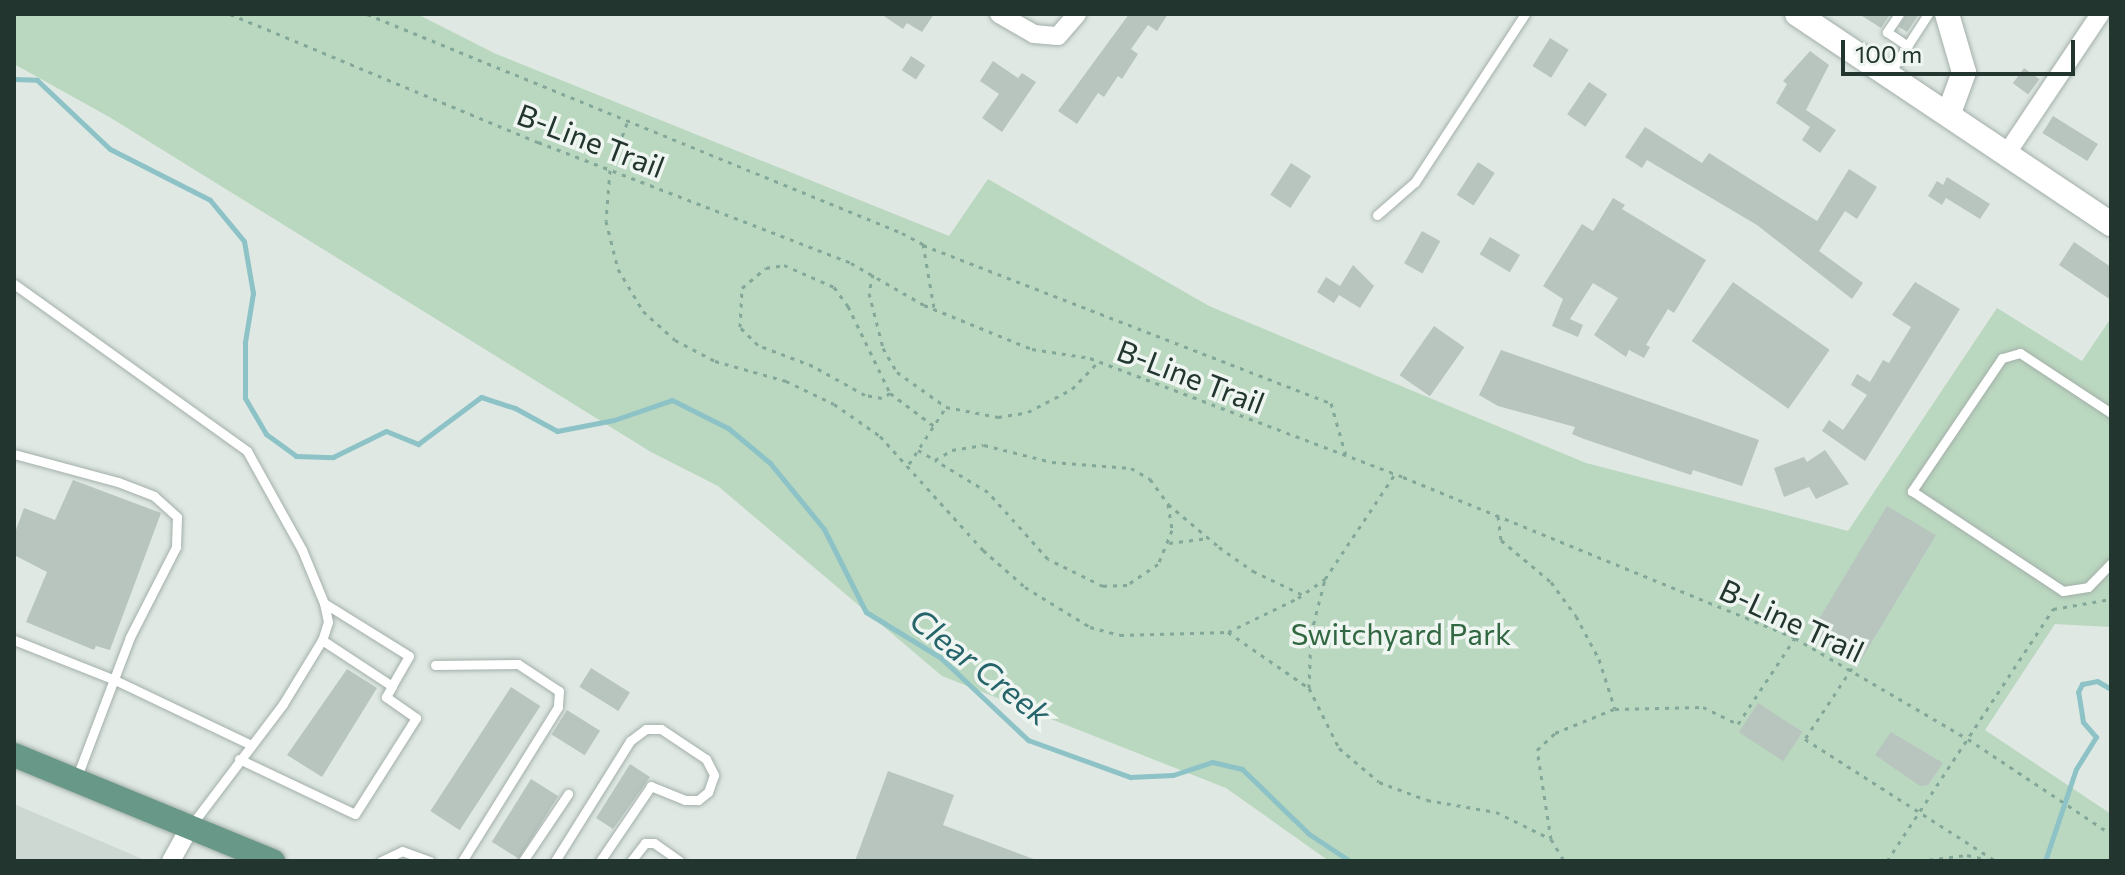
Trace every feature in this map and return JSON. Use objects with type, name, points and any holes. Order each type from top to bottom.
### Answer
[{"type":"main road","points":[[14,755],[188,830],[273,861]]},
{"type":"street","points":[[999,14],[1034,34],[1058,36],[1077,14]]},
{"type":"street","points":[[1797,14],[2111,224]]},
{"type":"street","points":[[1947,14],[1964,61],[1961,89],[1949,113]]},
{"type":"street","points":[[2007,153],[2100,14]]},
{"type":"street","points":[[171,861],[188,830]]},
{"type":"lane","points":[[1377,215],[1415,182],[1525,14]]},
{"type":"lane","points":[[1899,14],[1887,32],[1908,46]]},
{"type":"lane","points":[[1889,74],[1928,14]]},
{"type":"lane","points":[[14,284],[247,451],[302,550],[324,603],[328,622],[322,640],[251,745],[188,830]]},
{"type":"lane","points":[[2111,413],[2020,353],[2002,358],[1912,491],[2063,591],[2088,587],[2111,563]]},
{"type":"lane","points":[[14,454],[154,496],[177,517],[176,547],[115,680],[75,781]]},
{"type":"lane","points":[[239,759],[355,814],[416,718],[386,697],[409,656],[324,603]]},
{"type":"lane","points":[[14,640],[115,680],[251,745]]},
{"type":"lane","points":[[322,640],[392,686]]},
{"type":"lane","points":[[435,665],[518,664],[559,691],[558,707],[462,861]]},
{"type":"lane","points":[[555,861],[630,741],[646,729],[661,729],[706,759],[714,775],[708,792],[698,800],[685,800],[651,786],[600,861]]},
{"type":"lane","points":[[523,861],[568,794]]},
{"type":"lane","points":[[631,861],[645,843],[654,843],[680,861]]},
{"type":"lane","points":[[381,861],[402,851],[430,861]]},
{"type":"path","name":"B-Line Trail","points":[[230,14],[873,274],[934,308],[1032,349],[1099,361],[1395,474],[1795,638],[1852,668],[1968,739],[2111,834]]},
{"type":"path","points":[[367,14],[923,244],[1331,403],[1346,456]]},
{"type":"path","points":[[627,123],[610,170],[609,233],[618,269],[643,311],[675,340],[715,361],[786,381],[834,404],[909,464],[983,550],[1064,614],[1120,635],[1228,632],[1303,595],[1325,579]]},
{"type":"path","points":[[923,244],[934,308]]},
{"type":"path","points":[[890,393],[882,398],[865,395],[813,366],[758,345],[740,327],[742,288],[766,268],[784,265],[834,287],[848,306],[890,393],[934,426]]},
{"type":"path","points":[[873,274],[869,293],[883,348],[897,372],[946,407],[998,417],[1028,412],[1072,389],[1099,361]]},
{"type":"path","points":[[909,464],[946,407]]},
{"type":"path","points":[[935,460],[952,450],[984,445],[1052,462],[1118,464],[1150,479],[1168,504],[1253,571],[1303,595]]},
{"type":"path","points":[[918,450],[988,492],[1048,559],[1091,582],[1127,585],[1143,578],[1168,543],[1168,504]]},
{"type":"path","points":[[1395,474],[1325,579],[1311,634],[1309,688],[1339,748],[1379,782],[1427,800],[1496,812],[1551,839]]},
{"type":"path","points":[[1498,516],[1501,540],[1551,582],[1576,616],[1599,659],[1615,709]]},
{"type":"path","points":[[1168,543],[1209,538]]},
{"type":"path","points":[[1887,861],[2053,609],[2111,599]]},
{"type":"path","points":[[1228,632],[1309,688]]},
{"type":"path","points":[[1564,861],[1551,839],[1537,750],[1555,733],[1615,709],[1703,707],[1738,724],[1795,638]]},
{"type":"path","points":[[1852,668],[1805,739],[1994,861]]},
{"type":"path","points":[[1919,861],[1967,855],[1994,861]]},
{"type":"shaded area","points":[[14,804],[147,861],[14,861]]},
{"type":"green space","name":"Switchyard Park","points":[[14,14],[417,14],[496,54],[949,236],[988,179],[1209,306],[1586,463],[1848,531],[1997,308],[2082,361],[2111,318],[2111,627],[2055,624],[1985,730],[2111,814],[2111,861],[1329,861],[1226,788],[942,676],[718,486],[651,452],[111,118],[14,64]]},
{"type":"building","points":[[881,14],[934,14],[922,32],[907,23],[903,29]]},
{"type":"building","points":[[1129,14],[1168,14],[1157,31],[1148,25],[1131,49],[1138,54],[1122,79],[1118,76],[1104,97],[1098,93],[1077,124],[1058,111]]},
{"type":"building","points":[[1859,14],[1890,14],[1881,28]]},
{"type":"building","points":[[1906,14],[1919,14],[1907,32],[1899,27]]},
{"type":"building","points":[[1550,38],[1569,50],[1551,78],[1533,66]]},
{"type":"building","points":[[1810,51],[1829,65],[1806,110],[1836,130],[1820,153],[1802,140],[1810,127],[1776,103],[1787,84],[1783,81]]},
{"type":"building","points":[[911,56],[925,65],[916,80],[902,70]]},
{"type":"building","points":[[993,61],[1018,78],[1022,73],[1036,82],[1002,132],[982,118],[999,94],[980,81]]},
{"type":"building","points":[[2024,68],[2039,79],[2028,95],[2013,83]]},
{"type":"building","points":[[1589,82],[1607,94],[1585,127],[1567,114]]},
{"type":"building","points":[[2053,116],[2098,144],[2087,161],[2042,133]]},
{"type":"building","points":[[1645,127],[1702,163],[1709,153],[1817,221],[1849,169],[1877,187],[1857,219],[1845,211],[1819,251],[1863,283],[1852,299],[1757,225],[1647,160],[1642,168],[1625,157]]},
{"type":"building","points":[[1478,162],[1495,173],[1474,206],[1457,195]]},
{"type":"building","points":[[1291,163],[1311,176],[1290,208],[1270,195]]},
{"type":"building","points":[[1947,177],[1990,204],[1980,219],[1946,198],[1942,205],[1928,196],[1937,181],[1943,185]]},
{"type":"building","points":[[1613,198],[1625,205],[1622,209],[1706,260],[1674,313],[1668,309],[1646,345],[1650,347],[1644,358],[1629,350],[1626,357],[1594,335],[1618,298],[1593,283],[1570,319],[1583,325],[1578,337],[1552,326],[1563,299],[1543,286],[1582,224],[1593,231]]},
{"type":"building","points":[[1422,231],[1440,241],[1422,274],[1404,263]]},
{"type":"building","points":[[1490,237],[1520,255],[1510,272],[1480,254]]},
{"type":"building","points":[[2074,242],[2111,267],[2111,300],[2059,265]]},
{"type":"building","points":[[1353,265],[1374,286],[1360,308],[1339,295],[1334,303],[1317,292],[1326,277],[1340,286]]},
{"type":"building","points":[[1733,282],[1830,350],[1788,409],[1692,341]]},
{"type":"building","points":[[1915,282],[1960,309],[1865,461],[1822,431],[1829,420],[1843,430],[1867,395],[1851,385],[1857,374],[1870,382],[1883,360],[1889,363],[1911,327],[1892,315]]},
{"type":"building","points":[[1434,326],[1464,347],[1430,396],[1400,375]]},
{"type":"building","points":[[1501,350],[1759,440],[1742,486],[1693,470],[1691,475],[1584,439],[1572,434],[1575,427],[1498,406],[1479,395]]},
{"type":"building","points":[[1825,450],[1849,484],[1816,499],[1809,487],[1784,497],[1774,468],[1804,457],[1807,462]]},
{"type":"building","points":[[73,480],[161,513],[110,650],[96,646],[94,650],[26,622],[47,572],[14,555],[14,535],[24,508],[55,520]]},
{"type":"building","points":[[1887,506],[1936,535],[1860,662],[1811,633]]},
{"type":"building","points":[[591,668],[630,692],[618,711],[579,687]]},
{"type":"building","points":[[347,669],[377,688],[322,777],[287,755]]},
{"type":"building","points":[[511,687],[540,706],[460,830],[430,811]]},
{"type":"building","points":[[1758,703],[1802,732],[1783,761],[1739,732]]},
{"type":"building","points":[[567,710],[600,731],[585,755],[552,735]]},
{"type":"building","points":[[1891,732],[1943,763],[1928,785],[1920,786],[1875,755]]},
{"type":"building","points":[[630,764],[650,777],[613,829],[596,818]]},
{"type":"building","points":[[888,771],[954,795],[943,825],[1039,861],[855,861]]},
{"type":"building","points":[[531,779],[558,796],[519,859],[492,842]]},
{"type":"waterway","name":"Clear Creek","points":[[14,79],[37,80],[110,149],[210,200],[244,241],[253,293],[245,342],[245,398],[266,434],[296,456],[333,457],[386,431],[418,444],[481,397],[515,408],[557,431],[614,420],[672,400],[728,428],[770,463],[824,529],[866,612],[941,658],[1028,740],[1130,777],[1173,775],[1212,762],[1242,769],[1309,834],[1350,861]]},
{"type":"waterway","points":[[2045,861],[2076,769],[2096,737],[2083,722],[2078,692],[2082,684],[2097,681],[2111,689]]}]
